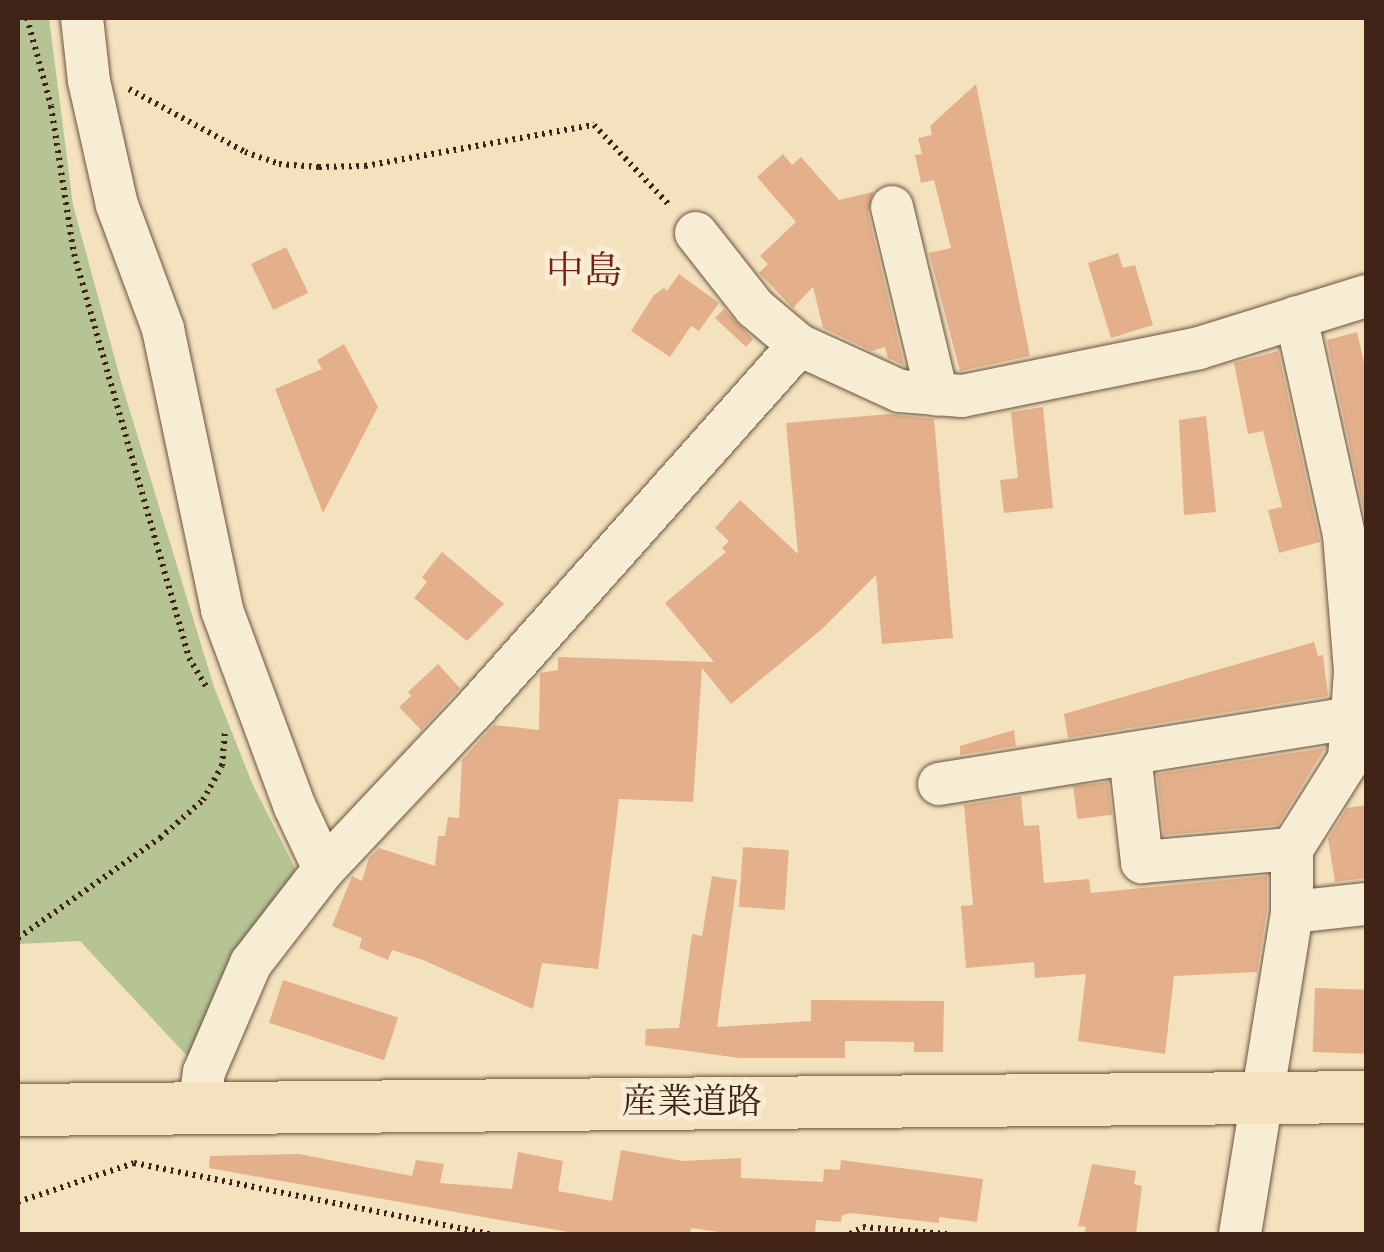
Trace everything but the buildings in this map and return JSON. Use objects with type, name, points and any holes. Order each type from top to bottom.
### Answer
[{"type":"main road","name":"産業道路","points":[[18,1110],[1366,1097]]},
{"type":"street","points":[[82,18],[89,80],[116,205],[171,362],[222,610],[294,808],[324,869]]},
{"type":"street","points":[[892,207],[938,395]]},
{"type":"street","points":[[696,234],[755,308],[799,345],[900,391],[938,395],[1002,388],[1199,348],[1366,296]]},
{"type":"street","points":[[1240,1234],[1258,1099],[1292,912],[1292,849],[1355,744],[1352,599],[1344,535],[1296,317]]},
{"type":"street","points":[[199,1108],[204,1072],[251,963],[324,869],[474,710],[799,345]]},
{"type":"street","points":[[939,784],[1130,754],[1355,744]]},
{"type":"street","points":[[1130,754],[1142,862],[1292,849]]},
{"type":"street","points":[[1292,912],[1366,904]]},
{"type":"path","points":[[27,18],[51,106],[74,254],[189,658],[208,688]]},
{"type":"path","points":[[89,80],[118,84],[245,152],[279,164],[366,166],[594,125],[696,234]]},
{"type":"path","points":[[18,938],[160,838],[203,800],[222,766],[226,718]]},
{"type":"path","points":[[18,1202],[134,1163],[490,1234]]},
{"type":"path","points":[[850,1234],[863,1227],[947,1234]]},
{"type":"green space","points":[[18,18],[49,18],[73,205],[122,385],[214,687],[252,783],[296,870],[239,949],[188,1057],[80,941],[18,944]]},
{"type":"district","name":"中島","points":[[584,272]]}]
